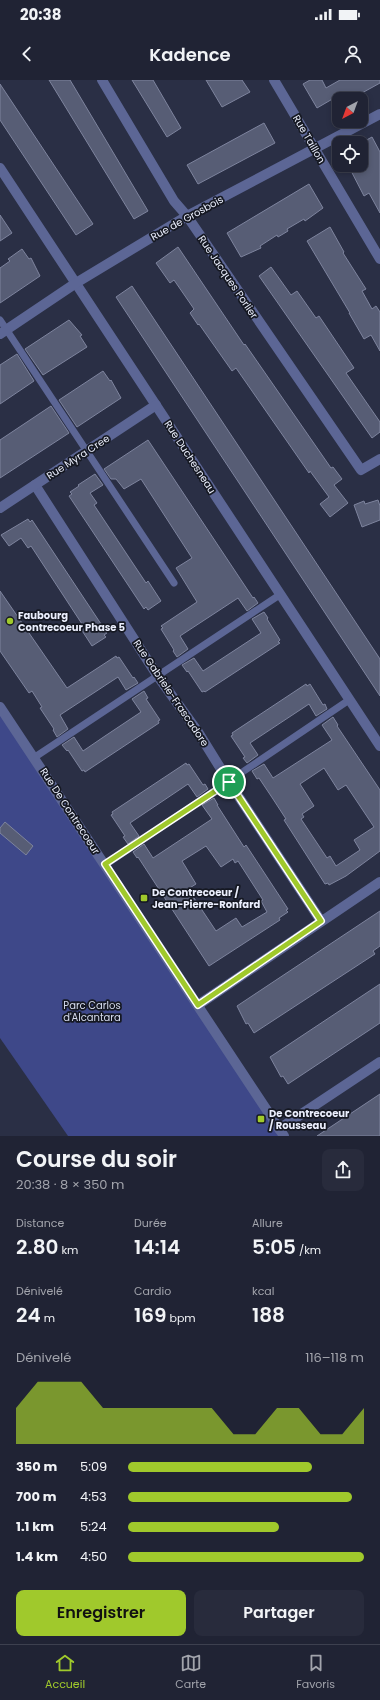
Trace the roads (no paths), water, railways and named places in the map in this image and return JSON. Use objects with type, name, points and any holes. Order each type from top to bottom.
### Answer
[{"type":"street","name":"Rue Jacques Porlier","points":[[102,80],[174,200],[187,216],[361,470],[380,459]]},
{"type":"street","name":"Rue Taillon","points":[[274,80],[380,260]]},
{"type":"street","name":"Rue de Grosbois","points":[[3,331],[76,283],[187,216],[380,114]]},
{"type":"street","name":"Rue Duchesneau","points":[[0,168],[380,746]]},
{"type":"street","name":"Rue Myra Cree","points":[[0,508],[156,405]]},
{"type":"street","name":"Rue Gabriele-Frascadore","points":[[35,485],[157,675],[198,732],[229,782],[321,921]]},
{"type":"street","name":"Rue De Contrecoeur","points":[[0,707],[35,757],[281,1132]]},
{"type":"street","points":[[198,1005],[380,882]]},
{"type":"street","points":[[281,1132],[380,1062]]},
{"type":"lane","points":[[0,320],[3,331],[87,451],[174,583]]},
{"type":"lane","points":[[35,757],[281,594]]},
{"type":"lane","points":[[105,864],[349,700]]},
{"type":"place","name":"Faubourg Contrecoeur Phase 5","points":[[10,621]]},
{"type":"place","name":"De Contrecoeur / Jean-Pierre-Ronfard","points":[[144,898]]},
{"type":"place","name":"De Contrecoeur / Rousseau","points":[[261,1119]]},
{"type":"park label","name":"Parc Carlos d'Alcantara","points":[[92,1010]]}]
